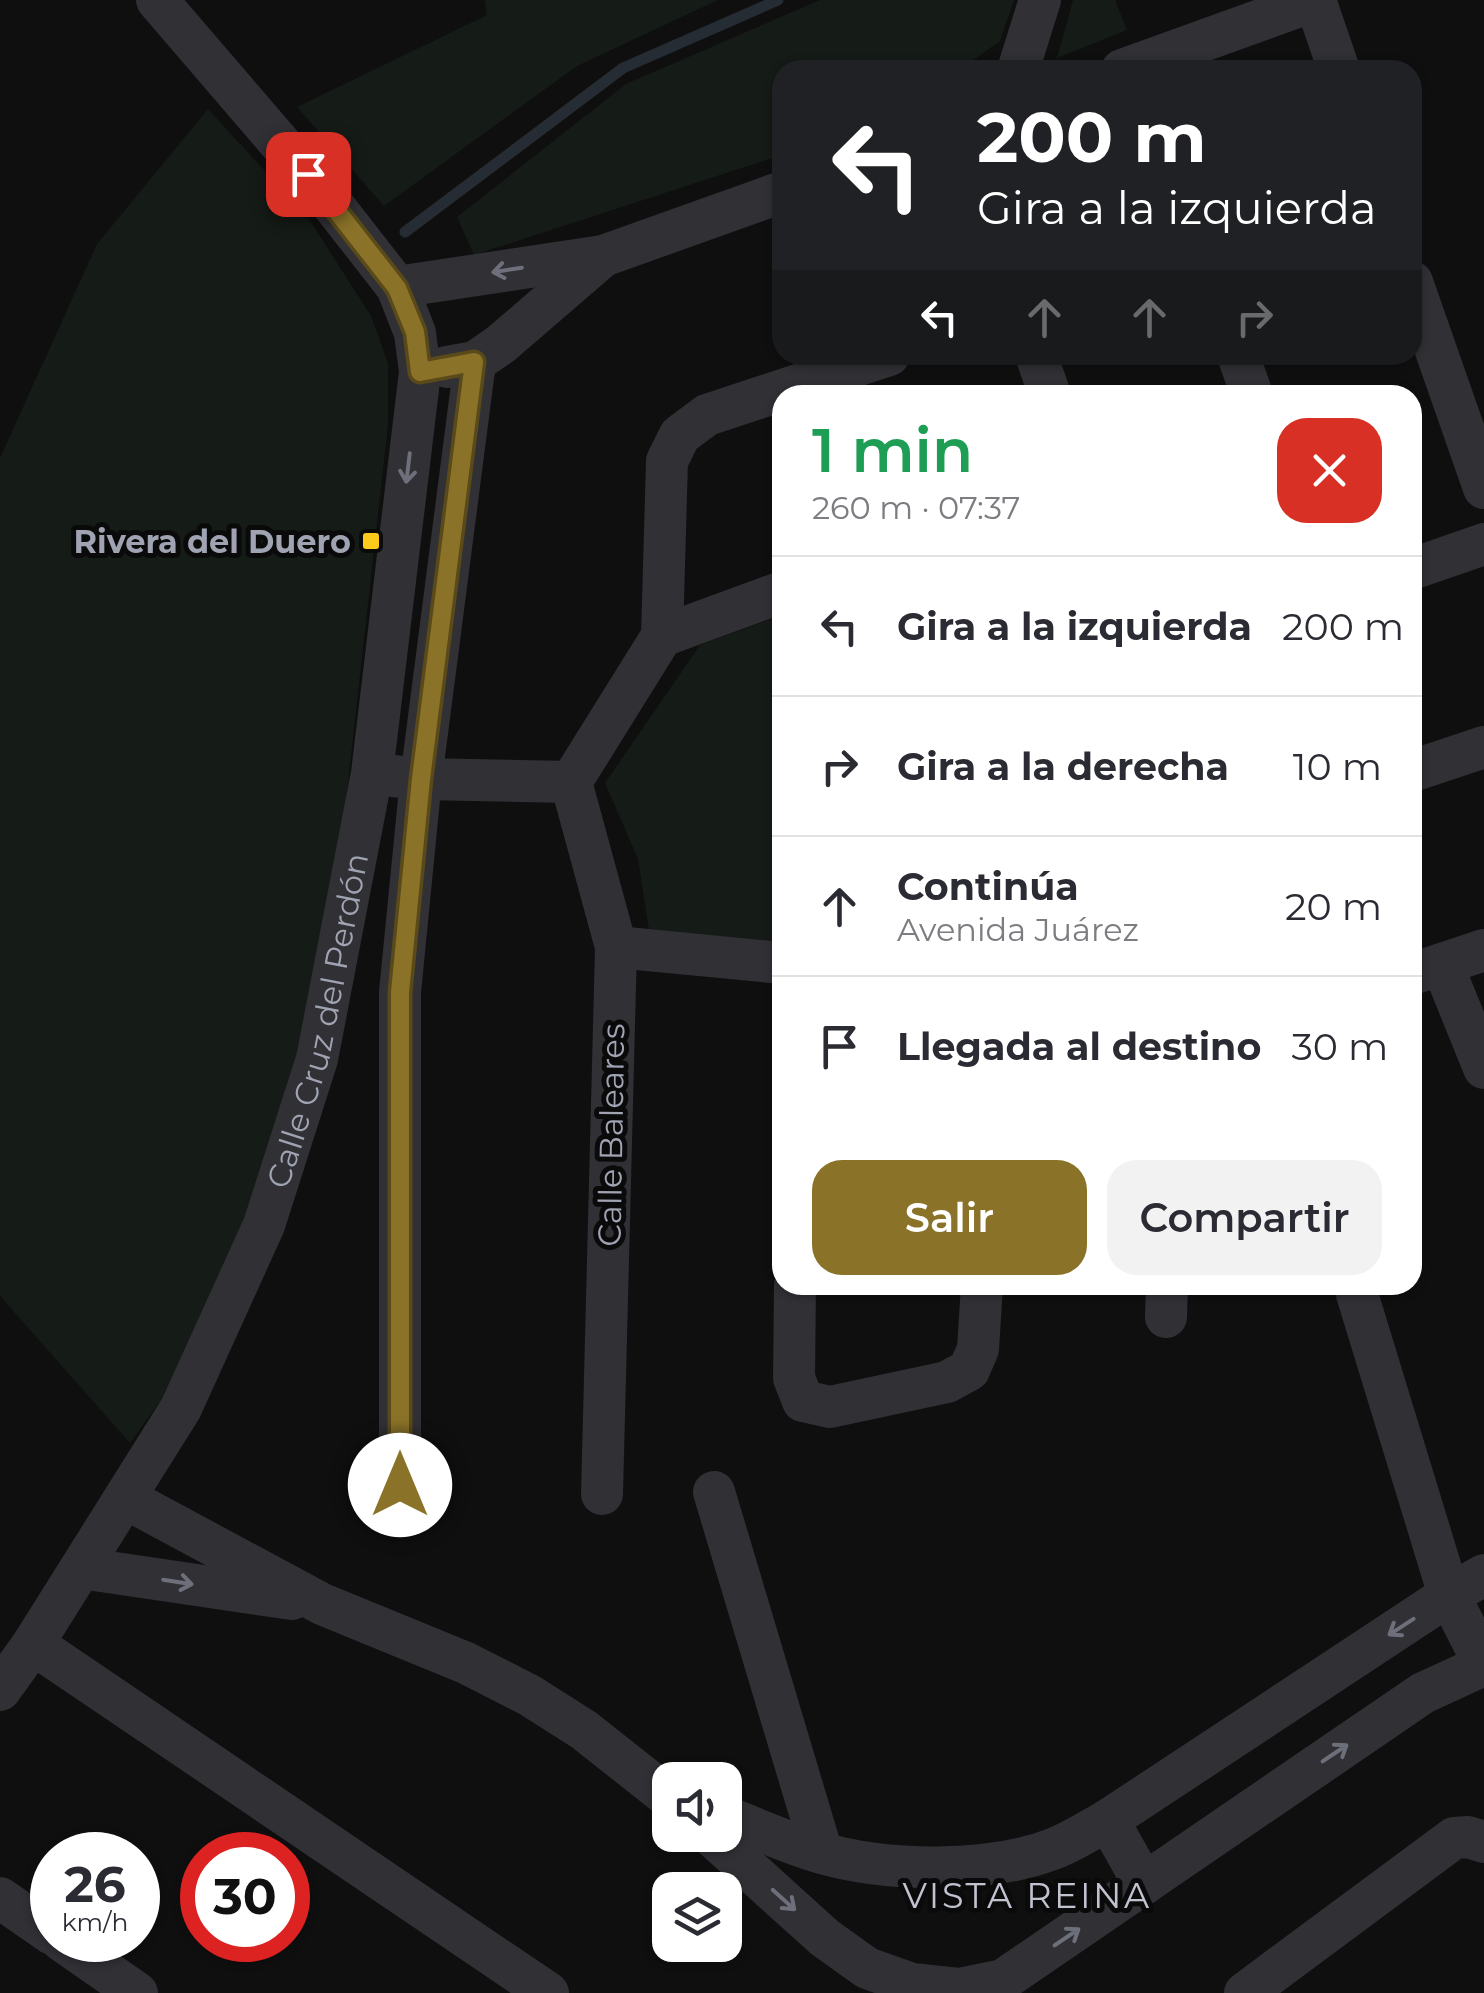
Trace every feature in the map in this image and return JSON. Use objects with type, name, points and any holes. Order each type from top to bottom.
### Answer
[{"type":"street","name":"Calle Cruz del Perdón","points":[[0,1690],[82,1568],[181,1408],[264,1225],[317,1059],[372,773],[420,372],[415,332],[397,288],[334,205],[158,0]]},
{"type":"street","points":[[1021,60],[1040,0]]},
{"type":"street","points":[[1150,60],[1315,0],[1336,60]]},
{"type":"street","points":[[397,288],[603,256],[772,196]]},
{"type":"street","points":[[420,372],[474,362],[502,344],[603,256]]},
{"type":"street","points":[[1422,311],[1484,488]]},
{"type":"street","points":[[400,1485],[400,992],[421,779],[474,362]]},
{"type":"street","points":[[800,385],[859,365]]},
{"type":"street","points":[[372,773],[421,779],[571,782],[662,636],[667,461],[680,435],[708,416],[772,394]]},
{"type":"street","points":[[1422,566],[1484,544]]},
{"type":"street","points":[[662,636],[772,596]]},
{"type":"street","points":[[1422,768],[1484,747]]},
{"type":"street","name":"Calle Baleares","points":[[571,782],[616,947],[602,1494]]},
{"type":"street","points":[[616,947],[772,962]]},
{"type":"street","points":[[1484,950],[1428,969],[1484,1068]]},
{"type":"street","points":[[795,1295],[794,1378],[803,1401],[830,1406],[948,1382],[970,1370],[978,1350],[981,1295]]},
{"type":"street","points":[[730,1852],[825,1938],[866,1968],[912,1984],[959,1989],[1004,1980],[1422,1693],[1484,1664],[1466,1585],[1357,1295]]},
{"type":"street","points":[[714,1492],[822,1853]]},
{"type":"street","points":[[125,1498],[322,1604],[466,1662],[529,1695],[584,1730],[652,1782]]},
{"type":"street","points":[[82,1568],[322,1604]]},
{"type":"street","points":[[742,1823],[822,1853],[895,1866],[992,1864],[1053,1849],[1108,1820],[1466,1585]]},
{"type":"street","points":[[32,1644],[548,1993]]},
{"type":"street","points":[[1108,1820],[1144,1884]]},
{"type":"street","points":[[1268,1988],[1454,1838],[1484,1842]]},
{"type":"street","points":[[0,1898],[30,1919]]},
{"type":"street","points":[[93,1962],[138,1993]]},
{"type":"shaded area","points":[[485,0],[718,0],[577,66],[384,206],[297,107],[487,15]]},
{"type":"shaded area","points":[[820,0],[1014,0],[1000,41],[973,60],[772,60],[772,158],[474,255],[457,217],[626,84]]},
{"type":"shaded area","points":[[1073,0],[1115,0],[1127,30],[1057,58]]},
{"type":"shaded area","points":[[208,109],[309,219],[371,316],[388,363],[388,425],[340,854],[288,1100],[243,1240],[164,1396],[130,1443],[0,1296],[0,458],[97,244]]},
{"type":"shaded area","points":[[772,619],[772,942],[650,937],[638,859],[605,783],[700,645]]},
{"type":"waterway","points":[[405,232],[623,68],[778,0]]},
{"type":"place","name":"Rivera del Duero","points":[[371,541]]},
{"type":"district","name":"VISTA REINA","points":[[1027,1895]]},
{"type":"route","points":[[308,174],[397,288],[415,332],[420,372],[474,362],[421,779],[400,992],[400,1485]]}]
